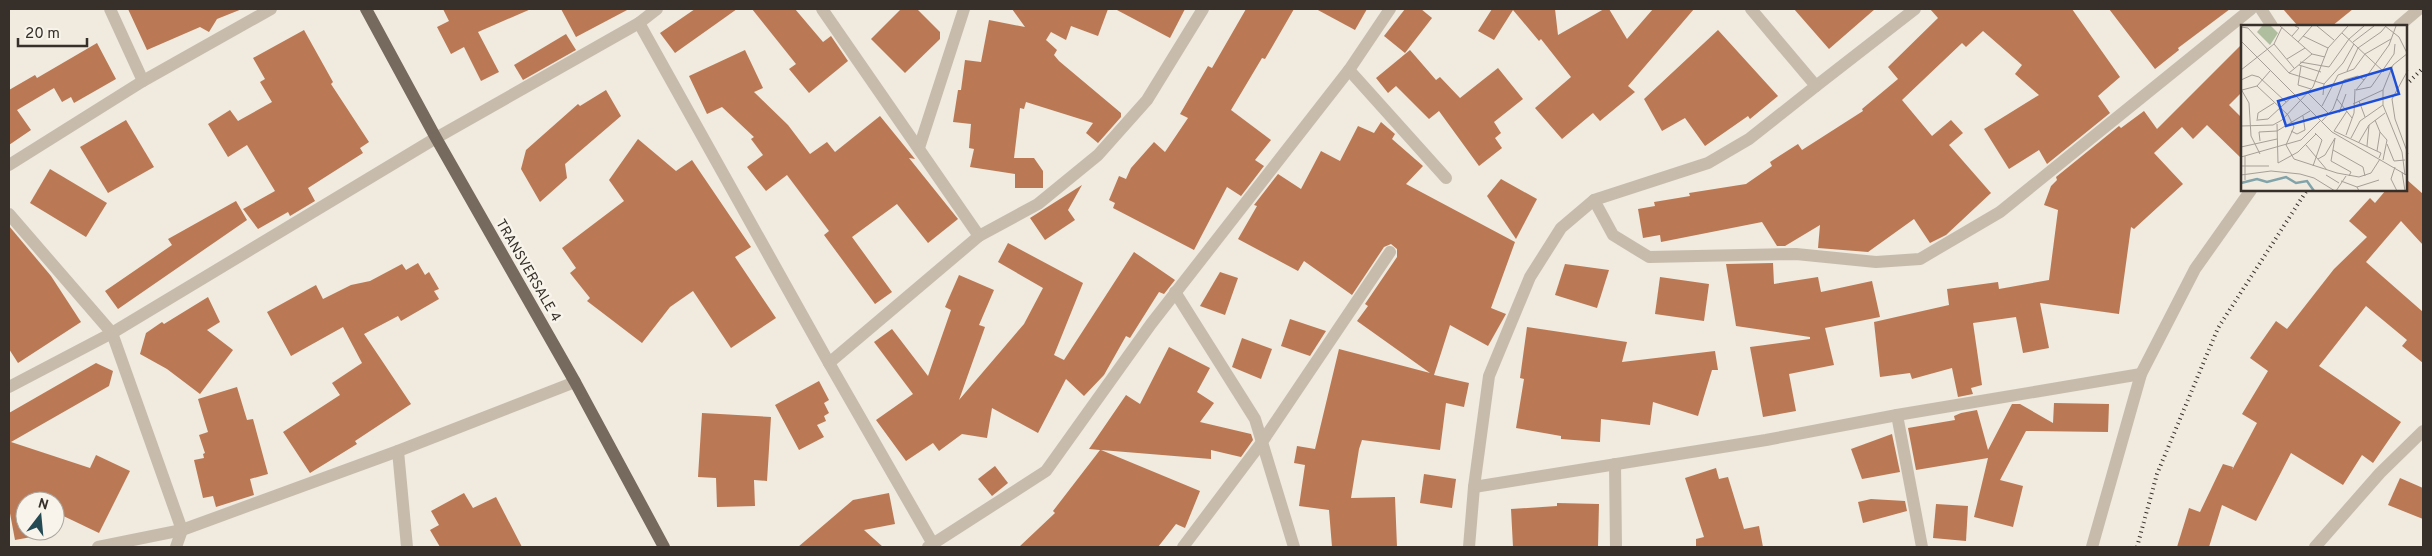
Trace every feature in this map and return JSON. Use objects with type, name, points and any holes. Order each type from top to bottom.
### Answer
[{"type":"main road","name":"TRANSVERSALE 4","points":[[366,9],[436,138],[576,382],[664,547]]},
{"type":"street","points":[[110,9],[143,81]]},
{"type":"street","points":[[9,165],[143,81],[271,9]]},
{"type":"street","points":[[9,388],[112,333],[436,138],[639,23],[657,9]]},
{"type":"street","points":[[822,9],[979,236]]},
{"type":"street","points":[[919,148],[964,9]]},
{"type":"street","points":[[829,363],[979,236],[1038,204],[1098,155],[1147,100],[1203,9]]},
{"type":"street","points":[[639,23],[931,546],[1046,472],[1175,292],[1349,70],[1390,9]]},
{"type":"street","points":[[1751,9],[1816,86]]},
{"type":"street","points":[[1469,547],[1474,486],[1490,376],[1530,277],[1562,228],[1594,200],[1708,163],[1749,138],[1915,9]]},
{"type":"street","points":[[1594,200],[1613,235],[1649,257],[1796,254],[1876,262],[1920,259],[2000,212],[2251,9]]},
{"type":"street","points":[[2261,9],[2271,25]]},
{"type":"street","points":[[2400,25],[2419,9]]},
{"type":"street","points":[[1349,70],[1446,178]]},
{"type":"street","points":[[2092,547],[2141,374],[2194,269],[2250,191]]},
{"type":"street","points":[[9,214],[112,333],[182,530],[176,547]]},
{"type":"street","points":[[1183,547],[1262,442],[1390,252]]},
{"type":"street","points":[[1175,292],[1255,419],[1294,547]]},
{"type":"street","points":[[1474,486],[1766,440],[1897,415],[2141,374]]},
{"type":"street","points":[[98,547],[182,530],[398,451],[576,382]]},
{"type":"street","points":[[1897,415],[1922,547]]},
{"type":"street","points":[[2315,547],[2380,473],[2423,431]]},
{"type":"street","points":[[398,451],[406,547]]},
{"type":"street","points":[[1615,464],[1616,547]]},
{"type":"building","points":[[128,9],[242,9],[217,19],[209,32],[200,27],[147,50]]},
{"type":"building","points":[[443,9],[531,9],[478,32],[499,72],[481,81],[464,47],[451,54],[437,27],[449,21]]},
{"type":"building","points":[[561,9],[629,9],[576,37]]},
{"type":"building","points":[[695,9],[737,9],[675,53],[660,33]]},
{"type":"building","points":[[752,9],[795,9],[823,42],[831,36],[848,61],[809,93],[789,69],[796,64]]},
{"type":"building","points":[[901,9],[917,9],[940,32],[940,39],[905,73],[871,39]]},
{"type":"building","points":[[1012,9],[1108,9],[1098,36],[1071,26],[1066,40],[1051,32],[1046,40],[1057,50],[1054,55],[1059,61],[1121,113],[1121,117],[1098,143],[1086,133],[1093,123],[1026,102],[1024,109],[1020,108],[1014,158],[1034,158],[1043,171],[1043,188],[1015,188],[1015,174],[970,167],[974,149],[969,148],[971,124],[953,122],[958,90],[961,90],[965,60],[981,62],[989,20],[1025,27]]},
{"type":"building","points":[[1115,9],[1185,9],[1170,38]]},
{"type":"building","points":[[1246,9],[1294,9],[1265,59],[1262,58],[1231,110],[1271,140],[1255,160],[1264,166],[1241,196],[1227,187],[1194,250],[1113,208],[1115,203],[1109,200],[1119,176],[1126,179],[1131,168],[1154,142],[1165,152],[1188,118],[1180,114],[1208,66],[1212,68]]},
{"type":"building","points":[[1316,9],[1367,9],[1355,30]]},
{"type":"building","points":[[1405,9],[1421,9],[1432,18],[1405,53],[1384,36]]},
{"type":"building","points":[[1492,9],[1555,9],[1558,35],[1604,9],[1609,9],[1627,39],[1653,9],[1694,9],[1628,86],[1635,92],[1600,121],[1593,113],[1562,139],[1535,108],[1571,77],[1541,39],[1539,41],[1513,10],[1494,40],[1478,31]]},
{"type":"building","points":[[1794,9],[1875,9],[1829,49]]},
{"type":"building","points":[[1930,9],[2072,9],[2120,77],[2098,96],[2110,113],[2047,164],[2039,150],[2009,169],[1984,129],[2039,95],[2015,74],[2022,65],[1983,31],[1966,47],[1962,43],[1902,100],[1932,136],[1951,120],[1963,133],[1949,145],[1991,193],[1946,235],[1930,243],[1914,219],[1868,252],[1818,248],[1820,225],[1785,246],[1777,246],[1762,222],[1661,242],[1660,235],[1643,238],[1638,209],[1655,206],[1654,202],[1690,196],[1689,193],[1746,184],[1772,166],[1770,162],[1798,144],[1802,150],[1863,111],[1862,109],[1898,79],[1888,67],[1938,18]]},
{"type":"building","points":[[2109,9],[2230,9],[2178,48],[2179,50],[2155,69]]},
{"type":"building","points":[[2283,9],[2353,9],[2333,25],[2297,25]]},
{"type":"building","points":[[304,30],[333,82],[331,84],[369,142],[360,148],[363,153],[308,188],[315,201],[290,216],[288,212],[258,229],[243,209],[275,191],[247,145],[228,157],[208,124],[230,110],[238,121],[272,102],[260,82],[265,79],[253,58]]},
{"type":"building","points":[[1718,30],[1778,96],[1750,119],[1748,116],[1705,146],[1685,118],[1662,131],[1644,99]]},
{"type":"building","points":[[566,34],[576,50],[523,80],[514,65]]},
{"type":"building","points":[[97,43],[116,79],[74,103],[71,97],[62,102],[54,88],[17,110],[31,130],[9,145],[9,90],[35,75],[37,78]]},
{"type":"building","points":[[2241,45],[2241,93],[2229,105],[2241,117],[2241,158],[2207,125],[2193,139],[2182,127],[2154,153],[2183,184],[2134,229],[2131,227],[2119,314],[2040,303],[2049,348],[2023,353],[2016,317],[1973,323],[1982,385],[1971,388],[1973,394],[1958,397],[1952,368],[1912,379],[1910,373],[1880,377],[1874,322],[1949,305],[1947,289],[1998,282],[1999,289],[2049,280],[2058,210],[2044,205],[2051,186],[2057,180],[2056,177],[2119,126],[2121,128],[2144,111],[2157,129]]},
{"type":"building","points":[[745,50],[763,88],[754,92],[788,125],[810,154],[827,142],[835,152],[880,116],[915,159],[909,158],[958,219],[928,243],[897,204],[852,237],[892,292],[875,304],[824,235],[829,231],[787,175],[766,191],[747,167],[763,155],[751,139],[754,137],[722,107],[707,114],[689,76]]},
{"type":"building","points":[[1410,50],[1436,80],[1440,77],[1460,98],[1498,68],[1523,99],[1494,122],[1501,133],[1495,138],[1502,148],[1479,166],[1439,111],[1429,119],[1396,86],[1388,93],[1376,78]]},
{"type":"building","points":[[606,90],[621,116],[565,164],[567,178],[540,202],[521,169],[526,150],[578,104],[580,106]]},
{"type":"building","points":[[126,120],[154,167],[108,193],[80,147]]},
{"type":"building","points":[[1381,122],[1395,134],[1392,139],[1423,166],[1406,184],[1515,242],[1491,308],[1506,314],[1488,346],[1450,325],[1434,375],[1469,383],[1464,407],[1446,403],[1440,450],[1362,440],[1351,498],[1395,497],[1397,547],[1332,547],[1329,510],[1299,506],[1305,465],[1294,463],[1297,446],[1315,449],[1339,349],[1430,373],[1357,321],[1368,306],[1365,304],[1397,257],[1397,249],[1391,244],[1384,247],[1352,295],[1304,261],[1298,271],[1238,239],[1257,206],[1254,205],[1278,174],[1301,189],[1321,151],[1340,161],[1358,126],[1374,133]]},
{"type":"building","points":[[638,139],[676,171],[692,160],[751,247],[735,257],[776,318],[731,348],[693,291],[670,307],[642,343],[587,301],[590,298],[570,273],[576,268],[562,248],[624,201],[609,180]]},
{"type":"building","points":[[50,169],[107,203],[86,237],[30,203]]},
{"type":"building","points":[[1501,179],[1537,199],[1516,239],[1487,196]]},
{"type":"building","points":[[2407,180],[2423,194],[2423,245],[2401,221],[2366,262],[2423,312],[2423,363],[2402,346],[2407,340],[2366,306],[2319,366],[2401,422],[2373,463],[2362,455],[2343,485],[2291,453],[2256,521],[2222,505],[2209,547],[2177,547],[2189,508],[2200,512],[2223,464],[2233,467],[2232,470],[2257,423],[2242,414],[2268,371],[2250,358],[2276,321],[2287,329],[2334,269],[2367,237],[2349,221],[2370,198],[2375,203],[2385,191],[2407,191]]},
{"type":"building","points":[[1082,185],[1068,210],[1075,220],[1045,240],[1030,218]]},
{"type":"building","points":[[236,201],[247,220],[118,309],[105,291],[172,245],[168,239]]},
{"type":"building","points":[[9,226],[51,276],[81,322],[18,363],[9,349]]},
{"type":"building","points":[[1008,243],[1083,283],[1054,355],[1064,360],[1134,252],[1175,280],[1164,294],[1159,292],[1130,338],[1126,336],[1104,375],[1084,396],[1066,379],[1038,433],[992,408],[987,438],[962,434],[939,451],[933,443],[906,461],[876,420],[913,394],[874,342],[892,329],[928,376],[951,310],[945,307],[959,275],[994,290],[979,325],[985,327],[959,400],[1024,324],[1043,288],[998,262]]},
{"type":"building","points":[[418,263],[425,275],[429,272],[439,289],[434,291],[439,299],[401,321],[398,316],[364,334],[411,404],[355,441],[357,444],[310,473],[283,432],[340,395],[332,383],[362,363],[343,327],[291,356],[267,312],[316,285],[323,299],[351,285],[370,281],[402,264],[406,270]]},
{"type":"building","points":[[1773,263],[1774,284],[1818,277],[1821,292],[1872,281],[1880,317],[1825,328],[1834,365],[1789,374],[1796,411],[1763,417],[1750,347],[1810,339],[1810,337],[1736,326],[1726,264]]},
{"type":"building","points":[[1565,264],[1609,270],[1597,308],[1555,295]]},
{"type":"building","points":[[1220,272],[1238,278],[1225,315],[1200,306]]},
{"type":"building","points":[[1660,277],[1709,284],[1704,321],[1655,314]]},
{"type":"building","points":[[208,297],[220,322],[207,330],[233,350],[200,394],[167,369],[140,354],[146,333]]},
{"type":"building","points":[[1290,319],[1326,331],[1310,356],[1281,346]]},
{"type":"building","points":[[1527,327],[1627,342],[1622,362],[1715,351],[1718,370],[1712,370],[1698,416],[1653,402],[1650,425],[1601,419],[1600,442],[1561,439],[1561,436],[1516,428],[1524,379],[1520,378]]},
{"type":"building","points":[[1242,338],[1272,349],[1261,379],[1232,367]]},
{"type":"building","points":[[1169,347],[1210,368],[1197,392],[1214,403],[1200,422],[1251,434],[1253,440],[1241,457],[1211,450],[1211,459],[1101,450],[1200,491],[1185,528],[1176,524],[1158,547],[1019,547],[1055,513],[1053,511],[1100,450],[1089,449],[1126,395],[1140,404]]},
{"type":"building","points":[[96,363],[113,371],[109,386],[11,442],[90,468],[96,455],[130,471],[99,533],[65,517],[65,491],[15,491],[15,540],[9,508],[9,413]]},
{"type":"building","points":[[819,381],[829,400],[824,403],[829,413],[824,416],[826,421],[817,425],[824,437],[799,450],[775,405]]},
{"type":"building","points":[[237,387],[247,420],[253,419],[268,474],[250,479],[254,495],[216,507],[213,496],[203,498],[194,460],[204,458],[203,454],[205,453],[199,435],[208,432],[198,399]]},
{"type":"building","points":[[2054,403],[2109,404],[2108,432],[2026,431],[2000,480],[2023,486],[2013,527],[1974,517],[1988,458],[1916,470],[1908,428],[1955,420],[1954,416],[1977,410],[1988,450],[2012,404],[2020,404],[2053,423]]},
{"type":"building","points":[[702,413],[771,417],[767,481],[754,480],[755,506],[717,507],[716,478],[698,477]]},
{"type":"building","points":[[1892,434],[1900,472],[1862,479],[1851,449]]},
{"type":"building","points":[[995,466],[1008,483],[992,496],[978,479]]},
{"type":"building","points":[[1716,468],[1719,479],[1728,477],[1744,529],[1759,526],[1763,547],[1696,547],[1696,539],[1704,537],[1685,478]]},
{"type":"building","points":[[1424,474],[1456,479],[1452,508],[1420,503]]},
{"type":"building","points":[[2400,478],[2423,488],[2423,519],[2388,505]]},
{"type":"building","points":[[464,493],[473,508],[496,497],[522,547],[440,547],[430,530],[439,525],[431,511]]},
{"type":"building","points":[[889,493],[895,524],[864,530],[883,547],[798,547],[853,500]]},
{"type":"building","points":[[1871,499],[1905,501],[1907,511],[1863,523],[1858,502]]},
{"type":"building","points":[[1557,503],[1599,504],[1598,547],[1513,547],[1511,509],[1557,506]]},
{"type":"building","points":[[1936,504],[1968,506],[1966,541],[1933,538]]},
{"type":"railway","points":[[2407,84],[2423,68]]},
{"type":"railway","points":[[2137,547],[2157,474],[2218,328],[2306,191]]}]
